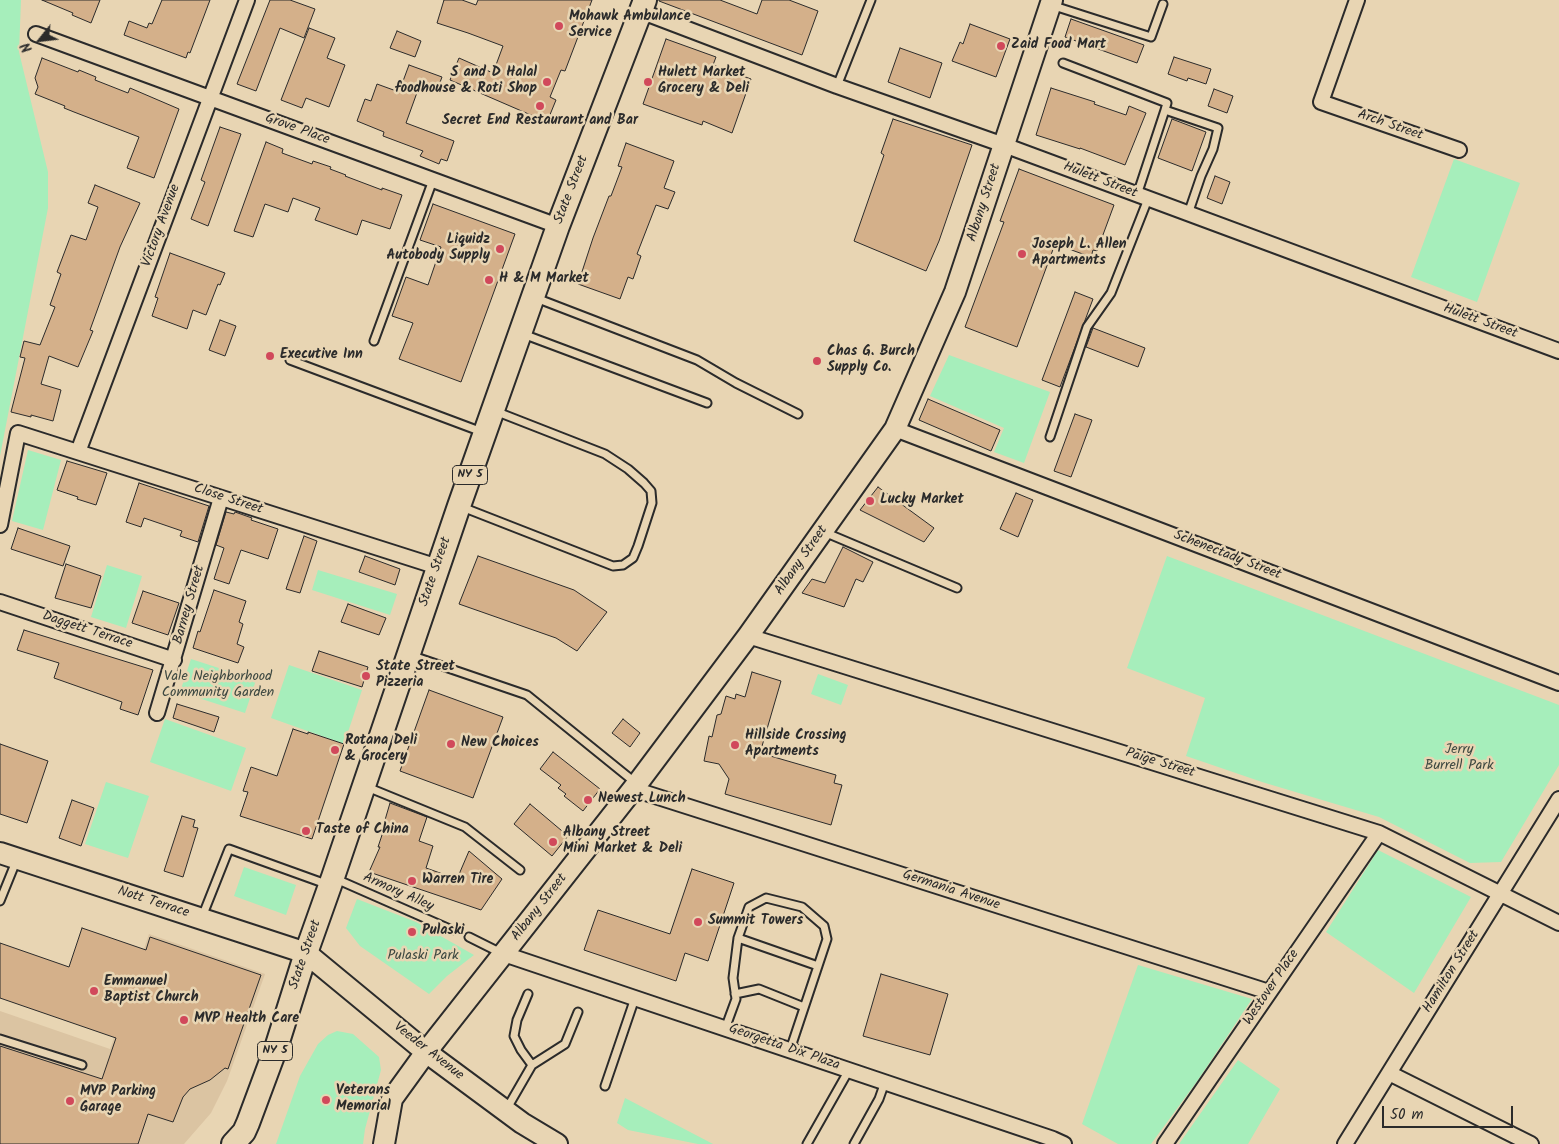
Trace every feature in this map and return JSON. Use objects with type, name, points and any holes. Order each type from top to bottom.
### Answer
[{"type":"main road","name":"State Street","points":[[233,1144],[244,1132],[277,1045],[306,953],[332,882],[459,506],[558,226],[642,6]]},
{"type":"street","name":"Victory Avenue","points":[[78,452],[247,0]]},
{"type":"street","name":"Arch Street","points":[[1357,0],[1321,102],[1459,150]]},
{"type":"street","name":"Albany Street","points":[[426,1052],[635,787],[748,636],[895,429],[955,292],[1052,2]]},
{"type":"street","name":"Hulett Street","points":[[642,6],[837,86],[1004,145],[1559,351]]},
{"type":"street","name":"Grove Place","points":[[36,34],[558,226]]},
{"type":"street","name":"Schenectady Street","points":[[895,429],[1559,683]]},
{"type":"street","name":"Close Street","points":[[0,525],[18,433],[438,566]]},
{"type":"street","name":"Barney Street","points":[[157,713],[221,498]]},
{"type":"street","name":"Daggett Terrace","points":[[0,602],[174,660]]},
{"type":"street","name":"Paige Street","points":[[748,636],[1379,832],[1559,923]]},
{"type":"street","name":"Germania Avenue","points":[[635,787],[1269,992]]},
{"type":"street","name":"Hamilton Street","points":[[1345,1144],[1559,799]]},
{"type":"street","name":"Westover Place","points":[[1165,1144],[1379,832]]},
{"type":"street","name":"Nott Terrace","points":[[9,856],[306,953]]},
{"type":"street","name":"Veeder Avenue","points":[[306,953],[426,1052],[522,1123],[557,1144]]},
{"type":"street","name":"Georgetta Dix Plaza","points":[[504,954],[1064,1144]]},
{"type":"street","points":[[384,1144],[392,1099],[426,1052]]},
{"type":"street","points":[[1389,1073],[1531,1144]]},
{"type":"lane","points":[[837,86],[871,0]]},
{"type":"lane","points":[[1052,2],[1151,38],[1163,4]]},
{"type":"lane","points":[[1050,437],[1087,327],[1111,293],[1143,197],[1167,103],[1064,63]]},
{"type":"lane","points":[[1165,110],[1218,128],[1213,149],[1201,176],[1188,214]]},
{"type":"lane","points":[[374,341],[433,180]]},
{"type":"lane","points":[[533,297],[697,360],[736,383],[798,414]]},
{"type":"lane","points":[[520,333],[707,403]]},
{"type":"lane","points":[[290,360],[485,433]]},
{"type":"lane","points":[[459,506],[613,566],[623,565],[633,558],[638,546],[652,504],[650,491],[644,483],[628,469],[604,454],[493,410]]},
{"type":"lane","points":[[822,531],[957,588]]},
{"type":"lane","points":[[408,654],[527,695],[635,787]]},
{"type":"lane","points":[[364,786],[465,827],[520,870]]},
{"type":"lane","name":"Armory Alley","points":[[201,920],[229,849],[332,882],[452,930]]},
{"type":"lane","points":[[0,901],[9,856]]},
{"type":"lane","points":[[725,1028],[736,999],[733,978],[738,938],[749,907],[766,898],[802,907],[824,926],[827,939],[790,1050]]},
{"type":"lane","points":[[469,937],[504,954]]},
{"type":"lane","points":[[738,938],[818,966]]},
{"type":"lane","points":[[735,994],[759,989],[804,1006]]},
{"type":"lane","points":[[528,994],[517,1020],[514,1036],[532,1065]]},
{"type":"lane","points":[[605,1086],[634,998]]},
{"type":"lane","points":[[506,1110],[532,1065],[565,1044],[578,1012]]},
{"type":"lane","points":[[0,1039],[82,1065]]},
{"type":"lane","points":[[807,1144],[849,1070]]},
{"type":"lane","points":[[854,1144],[879,1099],[884,1082]]},
{"type":"shaded area","name":"MVP Health Care","points":[[149,934],[265,974],[227,1081],[211,1113],[184,1144],[0,1144],[0,1011],[110,1049]]},
{"type":"green space","points":[[0,0],[21,0],[19,52],[48,172],[48,208],[0,456]]},
{"type":"green space","points":[[1454,159],[1520,183],[1477,302],[1411,277]]},
{"type":"green space","points":[[949,355],[1050,392],[1024,463],[994,452],[1004,428],[930,396]]},
{"type":"green space","points":[[28,450],[61,460],[43,530],[12,521]]},
{"type":"green space","name":"Jerry Burrell Park","points":[[1167,556],[1559,705],[1559,765],[1501,862],[1470,863],[1379,817],[1262,782],[1186,756],[1205,698],[1127,668]]},
{"type":"green space","points":[[107,565],[142,576],[126,628],[91,617]]},
{"type":"green space","points":[[318,570],[397,594],[390,615],[312,590]]},
{"type":"green space","name":"Vale Neighborhood Community Garden","points":[[191,659],[256,680],[245,713],[180,692]]},
{"type":"green space","points":[[289,665],[362,690],[344,744],[271,718]]},
{"type":"green space","points":[[818,674],[848,685],[841,705],[811,694]]},
{"type":"green space","points":[[165,719],[246,748],[231,791],[150,762]]},
{"type":"green space","points":[[106,782],[149,796],[128,858],[85,844]]},
{"type":"green space","points":[[1378,850],[1471,897],[1414,993],[1326,932]]},
{"type":"green space","points":[[244,867],[296,885],[286,915],[234,896]]},
{"type":"green space","name":"Pulaski Park","points":[[357,899],[416,922],[474,955],[447,976],[429,994],[360,946],[346,928]]},
{"type":"green space","points":[[1138,965],[1252,999],[1198,1080],[1151,1144],[1118,1144],[1082,1124]]},
{"type":"green space","points":[[337,1031],[353,1034],[379,1057],[381,1070],[365,1129],[363,1144],[276,1144],[300,1076],[318,1044],[328,1035]]},
{"type":"green space","points":[[1238,1060],[1280,1089],[1248,1144],[1179,1144]]},
{"type":"green space","points":[[625,1098],[713,1144],[698,1144],[628,1130],[617,1123]]},
{"type":"building","points":[[42,0],[100,0],[91,23]]},
{"type":"building","points":[[162,0],[210,0],[190,53],[188,52],[186,58],[124,35],[129,21],[147,28],[149,23],[152,24]]},
{"type":"building","points":[[270,0],[290,0],[315,9],[304,38],[280,28],[256,91],[237,84]]},
{"type":"building","points":[[444,0],[462,0],[476,5],[478,0],[592,0],[565,71],[561,70],[550,97],[556,100],[547,122],[450,80],[459,58],[493,73],[503,46],[437,23]]},
{"type":"building","points":[[659,0],[720,0],[757,14],[762,0],[789,0],[818,11],[802,55]]},
{"type":"building","points":[[1071,19],[1144,45],[1137,63],[1065,37]]},
{"type":"building","points":[[970,24],[1010,39],[996,77],[952,61],[960,42],[963,44]]},
{"type":"building","points":[[309,28],[335,38],[327,58],[345,65],[329,107],[306,98],[302,108],[281,100]]},
{"type":"building","points":[[397,31],[421,41],[415,57],[390,48]]},
{"type":"building","points":[[666,39],[716,57],[713,65],[751,79],[732,133],[703,121],[702,125],[643,104]]},
{"type":"building","points":[[900,48],[942,63],[930,98],[888,82]]},
{"type":"building","points":[[1174,57],[1211,69],[1206,84],[1188,78],[1187,81],[1168,74]]},
{"type":"building","points":[[42,58],[78,72],[79,70],[96,77],[95,80],[128,93],[130,88],[179,109],[154,178],[127,168],[139,137],[64,108],[65,106],[35,94],[38,87],[35,78]]},
{"type":"building","points":[[409,65],[442,77],[436,93],[419,87],[406,123],[454,141],[447,161],[441,159],[439,164],[420,156],[423,151],[383,136],[384,132],[357,121],[365,99],[371,101],[377,84],[399,92]]},
{"type":"building","points":[[1051,88],[1095,102],[1094,104],[1126,115],[1129,106],[1146,113],[1125,165],[1080,148],[1036,135]]},
{"type":"building","points":[[1214,89],[1233,96],[1227,113],[1208,106]]},
{"type":"building","points":[[893,119],[972,145],[939,241],[926,271],[854,241],[884,155],[881,153]]},
{"type":"building","points":[[1172,119],[1206,132],[1192,171],[1158,158]]},
{"type":"building","points":[[220,127],[241,134],[208,226],[191,219],[205,182],[201,180]]},
{"type":"building","points":[[266,142],[283,149],[282,153],[312,164],[313,161],[331,167],[330,169],[345,176],[382,190],[382,188],[402,195],[390,229],[362,220],[357,235],[315,220],[320,208],[293,198],[288,212],[265,204],[253,237],[234,231]]},
{"type":"building","points":[[626,143],[674,161],[664,188],[675,192],[668,209],[656,205],[637,254],[641,256],[633,279],[628,277],[620,299],[578,284],[593,238],[622,167],[618,166]]},
{"type":"building","name":"Joseph L. Allen Apartments","points":[[1019,169],[1114,205],[1097,251],[1093,250],[1091,257],[1055,244],[1017,347],[965,327],[1004,222],[1000,221]]},
{"type":"building","points":[[1215,176],[1230,182],[1222,204],[1207,198]]},
{"type":"building","points":[[95,185],[140,203],[120,247],[90,330],[93,331],[78,367],[49,356],[41,384],[61,390],[53,421],[11,412],[25,358],[20,357],[24,341],[40,345],[55,307],[50,305],[61,274],[57,272],[71,235],[86,240],[98,207],[88,203]]},
{"type":"building","points":[[433,204],[515,234],[461,382],[399,359],[413,323],[392,316],[406,277],[428,285],[441,247],[420,240]]},
{"type":"building","points":[[170,253],[225,273],[220,285],[218,284],[206,315],[193,310],[187,329],[152,316],[158,298],[155,297]]},
{"type":"building","points":[[1075,292],[1093,299],[1060,387],[1042,380]]},
{"type":"building","points":[[220,320],[236,326],[225,356],[209,350]]},
{"type":"building","points":[[1093,328],[1145,348],[1138,367],[1086,347]]},
{"type":"building","points":[[928,399],[1000,430],[991,451],[919,420]]},
{"type":"building","points":[[1075,414],[1092,420],[1071,477],[1054,471]]},
{"type":"building","points":[[67,461],[107,473],[96,505],[57,490]]},
{"type":"building","points":[[139,483],[209,506],[198,542],[180,536],[182,531],[144,518],[141,527],[126,522]]},
{"type":"building","points":[[878,487],[934,528],[924,542],[860,510]]},
{"type":"building","points":[[1016,493],[1033,500],[1018,537],[1000,529]]},
{"type":"building","points":[[226,512],[234,514],[235,512],[252,518],[251,520],[278,529],[268,559],[241,550],[229,584],[214,579],[224,548],[216,545]]},
{"type":"building","points":[[18,528],[70,546],[63,566],[11,549]]},
{"type":"building","points":[[304,536],[317,541],[300,593],[286,589]]},
{"type":"building","points":[[843,547],[873,562],[863,582],[856,579],[844,607],[802,593],[812,579],[825,583]]},
{"type":"building","points":[[365,556],[400,569],[395,585],[359,572]]},
{"type":"building","points":[[478,556],[574,590],[607,612],[577,651],[556,638],[459,604]]},
{"type":"building","points":[[66,564],[101,576],[91,608],[55,598]]},
{"type":"building","points":[[214,590],[246,601],[239,622],[243,624],[237,644],[244,647],[238,663],[193,648]]},
{"type":"building","points":[[143,591],[179,603],[168,635],[132,623]]},
{"type":"building","points":[[348,604],[386,618],[379,635],[341,622]]},
{"type":"building","points":[[24,630],[153,670],[138,715],[120,709],[122,702],[54,678],[59,663],[17,650]]},
{"type":"building","points":[[319,651],[368,667],[362,687],[312,671]]},
{"type":"building","name":"Hillside Crossing Apartments","points":[[752,672],[781,681],[760,753],[836,775],[834,783],[842,785],[831,825],[725,794],[729,779],[719,764],[704,761],[709,736],[712,737],[717,715],[721,714],[726,696],[735,699],[736,694],[745,697]]},
{"type":"building","name":"New Choices","points":[[429,690],[503,717],[473,798],[400,771]]},
{"type":"building","points":[[177,704],[219,717],[214,732],[173,718]]},
{"type":"building","points":[[623,719],[640,733],[630,747],[612,733]]},
{"type":"building","points":[[293,729],[344,744],[312,839],[240,816],[248,792],[243,791],[251,767],[277,776]]},
{"type":"building","points":[[0,744],[48,761],[27,823],[0,814]]},
{"type":"building","points":[[553,752],[600,789],[583,811],[564,796],[566,794],[558,788],[561,785],[540,769]]},
{"type":"building","points":[[72,800],[94,808],[81,846],[59,838]]},
{"type":"building","points":[[390,803],[427,817],[419,841],[433,846],[426,868],[457,879],[469,851],[502,879],[481,910],[369,872],[380,847],[378,847],[387,820],[385,820]]},
{"type":"building","points":[[530,804],[568,836],[552,856],[514,824]]},
{"type":"building","points":[[182,816],[195,820],[193,827],[198,828],[183,877],[164,871]]},
{"type":"building","name":"Summit Towers","points":[[692,869],[734,883],[708,961],[685,953],[676,981],[584,950],[598,910],[670,934]]},
{"type":"building","name":"MVP Health Care","points":[[82,928],[146,950],[150,937],[261,975],[228,1069],[225,1068],[210,1080],[190,1089],[183,1097],[173,1122],[148,1114],[138,1144],[0,1144],[0,1046],[102,1079],[116,1038],[0,998],[0,943],[69,967]]},
{"type":"building","points":[[881,974],[948,994],[930,1055],[863,1036]]},
{"type":"place","name":"Mohawk Ambulance Service","points":[[559,26]]},
{"type":"place","name":"Zaid Food Mart","points":[[1001,46]]},
{"type":"place","name":"S and D Halal foodhouse & Roti Shop","points":[[547,82]]},
{"type":"place","name":"Hulett Market Grocery & Deli","points":[[648,82]]},
{"type":"place","name":"Secret End Restaurant and Bar","points":[[540,106]]},
{"type":"place","name":"Liquidz Autobody Supply","points":[[500,249]]},
{"type":"place","name":"Joseph L. Allen Apartments","points":[[1022,254]]},
{"type":"place","name":"H & M Market","points":[[489,280]]},
{"type":"place","name":"Executive Inn","points":[[270,356]]},
{"type":"place","name":"Chas G. Burch Supply Co.","points":[[817,361]]},
{"type":"place","name":"Lucky Market","points":[[870,501]]},
{"type":"place","name":"State Street Pizzeria","points":[[366,676]]},
{"type":"place","name":"New Choices","points":[[451,744]]},
{"type":"place","name":"Hillside Crossing Apartments","points":[[735,745]]},
{"type":"place","name":"Rotana Deli & Grocery","points":[[335,750]]},
{"type":"place","name":"Newest Lunch","points":[[588,800]]},
{"type":"place","name":"Taste of China","points":[[306,831]]},
{"type":"place","name":"Albany Street Mini Market & Deli","points":[[553,842]]},
{"type":"place","name":"Warren Tire","points":[[412,881]]},
{"type":"place","name":"Summit Towers","points":[[698,922]]},
{"type":"place","name":"Pulaski","points":[[412,932]]},
{"type":"place","name":"Emmanuel Baptist Church","points":[[94,991]]},
{"type":"place","name":"MVP Health Care","points":[[184,1020]]},
{"type":"place","name":"Veterans Memorial","points":[[326,1100]]},
{"type":"place","name":"MVP Parking Garage","points":[[70,1101]]}]
